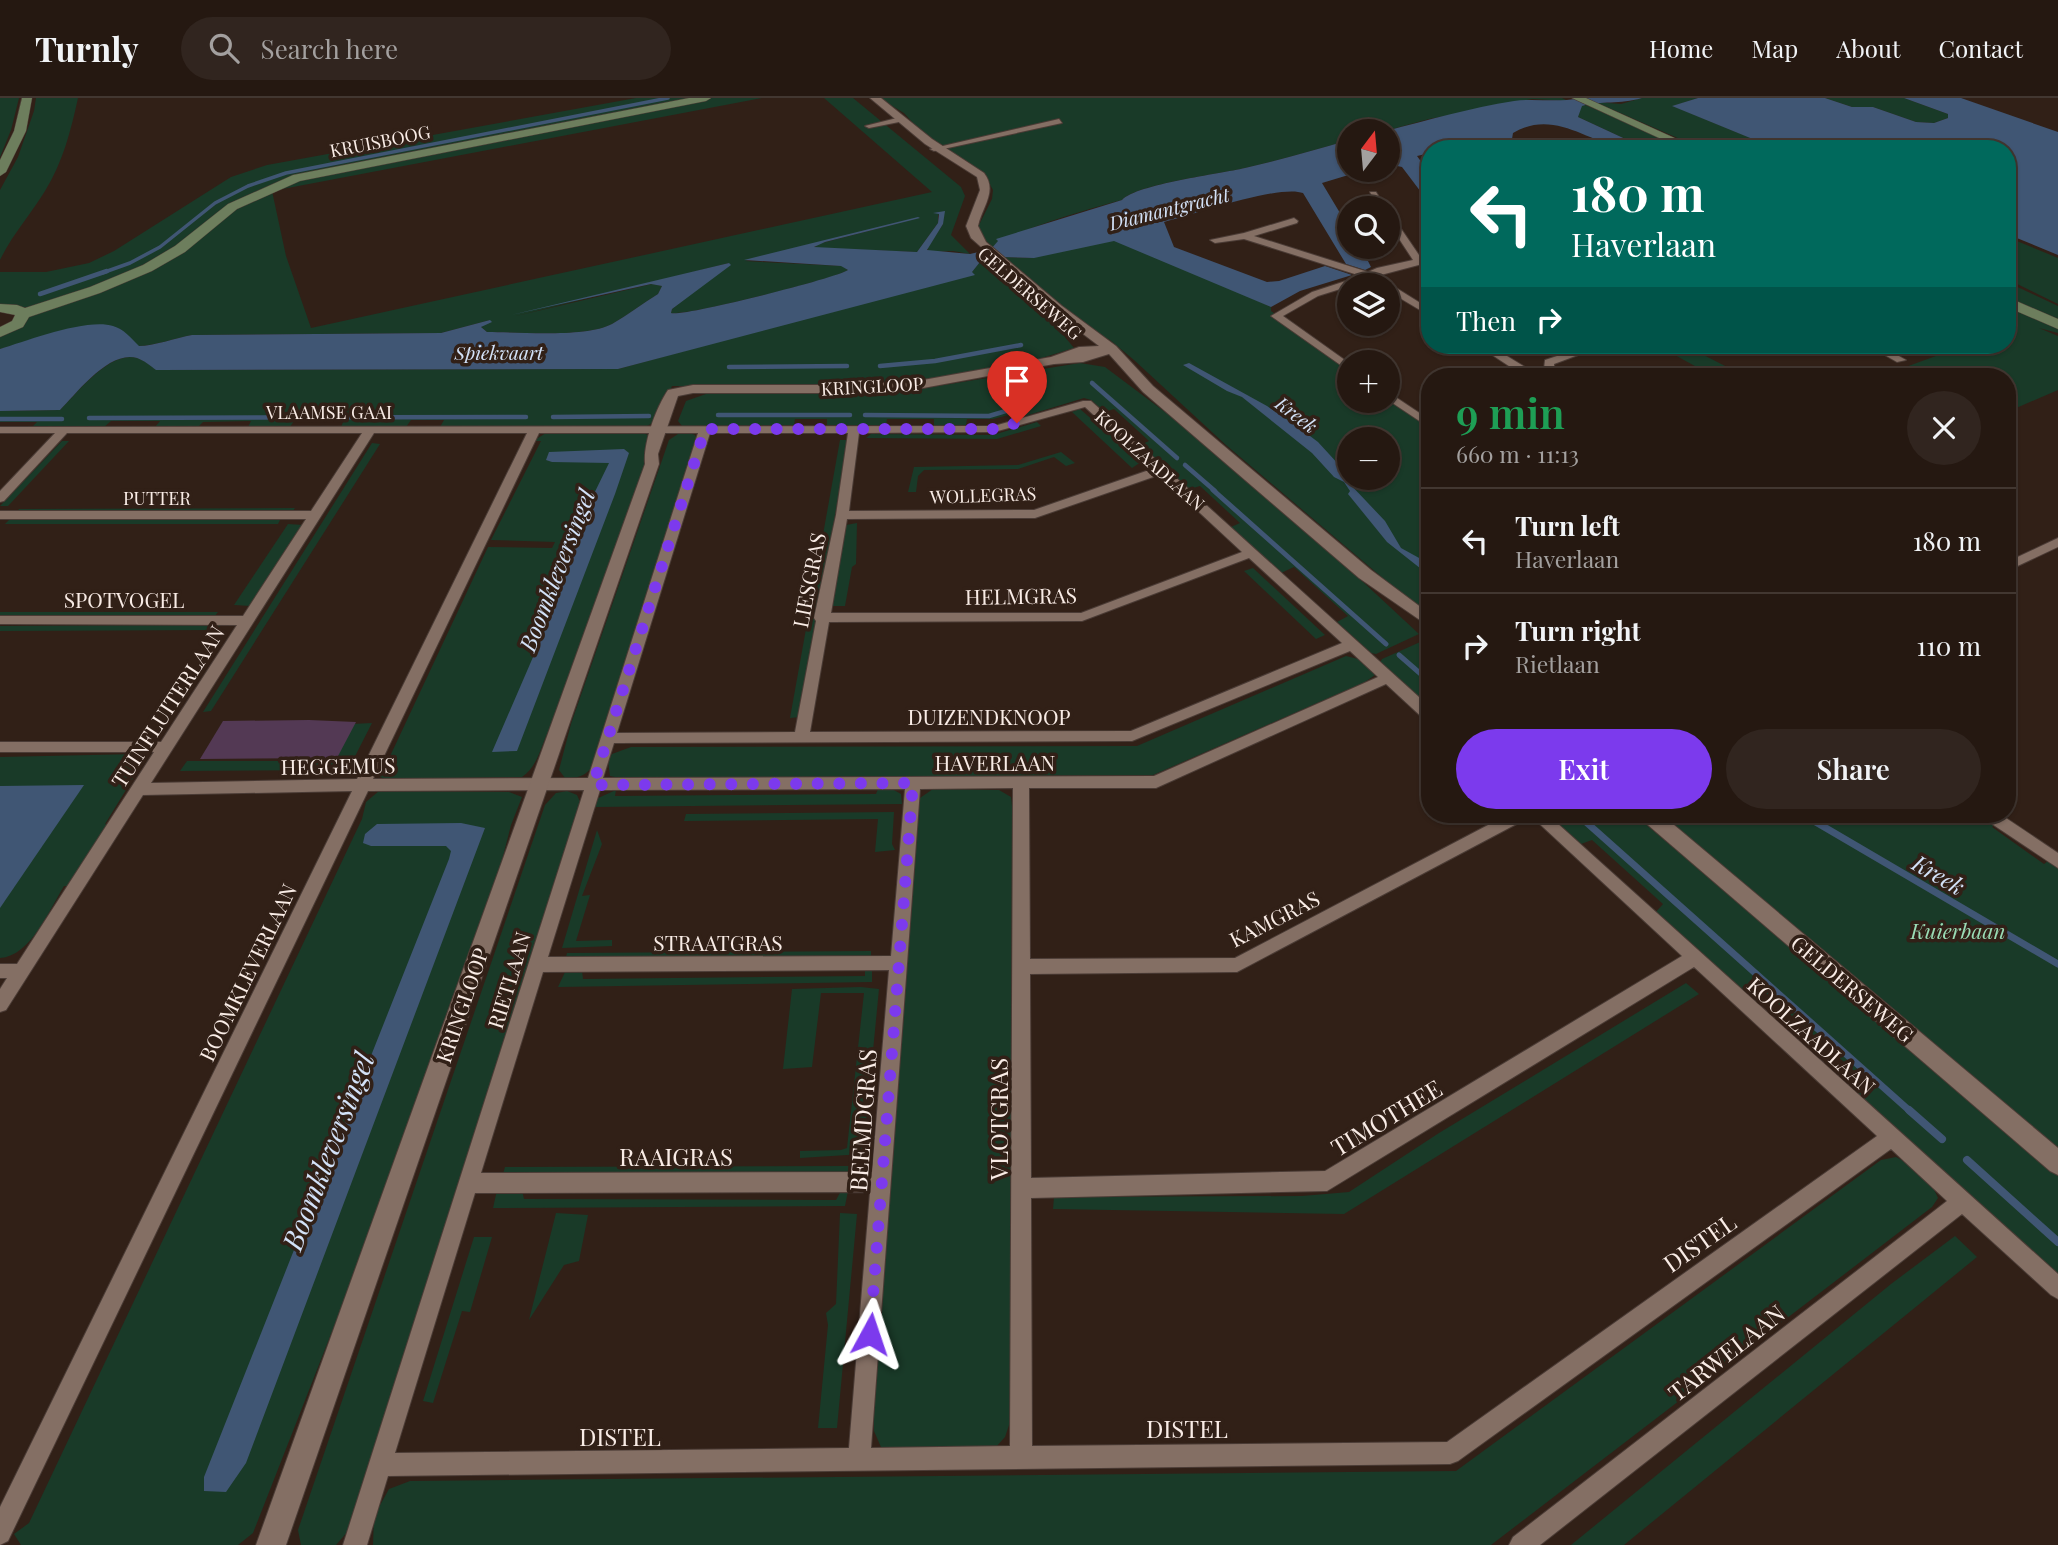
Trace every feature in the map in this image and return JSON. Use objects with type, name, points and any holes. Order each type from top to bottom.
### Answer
[{"type":"main road","points":[[0,172],[20,131],[27,98]]},
{"type":"main road","name":"KRUISBOOG","points":[[20,312],[137,273],[182,248],[226,211],[250,197],[297,178],[540,134],[706,98]]},
{"type":"main road","points":[[1577,98],[1673,140]]},
{"type":"main road","points":[[2016,305],[2058,325]]},
{"type":"main road","points":[[0,308],[20,312],[18,324],[0,333]]},
{"type":"street","name":"GELDERSEWEG","points":[[866,98],[983,178],[986,186],[972,226],[979,245]]},
{"type":"street","name":"GELDERSEWEG","points":[[875,98],[898,120]]},
{"type":"street","points":[[869,126],[898,120]]},
{"type":"street","points":[[937,149],[1059,121]]},
{"type":"street","name":"GELDERSEWEG","points":[[937,149],[960,175]]},
{"type":"street","name":"GELDERSEWEG","points":[[976,192],[965,219],[964,232],[1101,351],[1124,377],[1148,389],[1365,574],[1421,615]]},
{"type":"street","points":[[1215,240],[1245,236],[1294,221]]},
{"type":"street","points":[[1400,234],[1418,261]]},
{"type":"street","points":[[1245,236],[1361,273]]},
{"type":"street","points":[[1375,273],[1421,261]]},
{"type":"street","points":[[1337,287],[1315,294],[1276,316],[1337,359]]},
{"type":"street","points":[[1400,294],[1421,307]]},
{"type":"street","name":"KRINGLOOP","points":[[271,1545],[652,464],[661,454],[664,429],[682,395],[688,390],[890,387],[988,373],[1101,351]]},
{"type":"street","points":[[1496,354],[1519,368]]},
{"type":"street","points":[[1549,368],[1549,362],[1573,354]]},
{"type":"street","points":[[1889,354],[1901,360]]},
{"type":"street","name":"KOOLZAADLAAN","points":[[664,429],[994,429],[1087,403],[1421,708]]},
{"type":"street","points":[[1400,404],[1421,419]]},
{"type":"street","name":"BOOMKLEVERLAAN","points":[[0,1534],[535,429]]},
{"type":"street","name":"VLAAMSE GAAI","points":[[0,430],[664,429]]},
{"type":"street","name":"RIETLAAN","points":[[355,1545],[705,429]]},
{"type":"street","points":[[0,498],[64,430]]},
{"type":"street","name":"TUINFLUITERLAAN","points":[[0,1004],[370,430]]},
{"type":"street","name":"LIESGRAS","points":[[801,738],[842,515],[854,430]]},
{"type":"street","name":"WOLLEGRAS","points":[[842,515],[1035,514],[1161,470]]},
{"type":"street","name":"PUTTER","points":[[0,515],[315,515]]},
{"type":"street","points":[[2016,563],[2055,547]]},
{"type":"street","name":"HELMGRAS","points":[[821,618],[1082,617],[1251,552]]},
{"type":"street","name":"GELDERSEWEG","points":[[1365,574],[1391,604],[1421,629]]},
{"type":"street","name":"SPOTVOGEL","points":[[0,620],[247,621]]},
{"type":"street","name":"DUIZENDKNOOP","points":[[608,738],[1132,736],[1351,645]]},
{"type":"street","name":"HAVERLAAN","points":[[538,786],[1156,782],[1388,678]]},
{"type":"street","points":[[0,747],[166,747]]},
{"type":"street","name":"BEEMDGRAS","points":[[859,1461],[913,783]]},
{"type":"street","name":"VLOTGRAS","points":[[1021,783],[1021,1456]]},
{"type":"street","name":"HEGGEMUS","points":[[139,789],[362,785],[538,786]]},
{"type":"street","name":"KAMGRAS","points":[[1022,967],[1237,965],[1505,823]]},
{"type":"street","name":"KOOLZAADLAAN","points":[[1547,823],[2058,1288]]},
{"type":"street","name":"GELDERSEWEG","points":[[1659,823],[2058,1163]]},
{"type":"street","points":[[2002,823],[2058,862]]},
{"type":"street","name":"TIMOTHEE","points":[[1022,1188],[1327,1181],[1694,958]]},
{"type":"street","name":"STRAATGRAS","points":[[537,965],[899,963]]},
{"type":"street","points":[[0,971],[22,971]]},
{"type":"street","name":"DISTEL","points":[[382,1465],[1450,1453],[1891,1138]]},
{"type":"street","name":"RAAIGRAS","points":[[469,1183],[883,1182]]},
{"type":"street","name":"TARWELAAN","points":[[1521,1545],[1964,1202]]},
{"type":"green space","points":[[0,98],[19,98],[11,130],[0,157]]},
{"type":"green space","points":[[36,98],[78,98],[57,169],[0,260],[0,190],[18,157]]},
{"type":"green space","points":[[636,98],[762,98],[272,191],[286,256],[311,328],[932,192],[824,98],[853,98],[961,187],[965,196],[951,235],[970,254],[953,251],[928,252],[928,247],[943,224],[938,214],[938,223],[917,252],[814,248],[818,244],[919,218],[745,261],[842,266],[848,270],[760,296],[671,313],[672,309],[729,263],[512,317],[652,284],[662,286],[658,294],[612,324],[586,331],[487,332],[481,327],[490,320],[441,333],[192,335],[138,346],[120,329],[69,330],[0,349],[0,335],[24,322],[32,308],[0,306],[0,272],[46,272],[89,263],[114,251],[231,177],[267,165]]},
{"type":"green space","points":[[879,98],[1562,98],[1568,101],[1532,99],[1400,127],[1400,119],[1337,119],[1337,143],[1245,168],[1144,189],[1122,200],[1014,235],[991,249],[975,233],[992,199],[993,190],[988,181],[970,164],[954,156],[914,124],[904,113]]},
{"type":"green space","points":[[1642,98],[1698,98],[1673,106],[1755,140],[1682,140],[1595,102],[1621,104]]},
{"type":"green space","points":[[1825,98],[1904,98],[1948,114],[1948,118],[1934,123],[1916,122],[1873,107],[1852,107]]},
{"type":"green space","points":[[1586,105],[1666,140],[1628,140],[1578,117],[1581,106]]},
{"type":"green space","points":[[1119,237],[1271,307],[1271,311],[1337,360],[1337,413],[1400,413],[1400,406],[1421,421],[1421,610],[1226,445],[1134,360],[1110,340],[1088,330],[1001,257],[1029,258]]},
{"type":"green space","points":[[2016,241],[2058,258],[2058,304],[2016,283]]},
{"type":"green space","points":[[980,262],[1056,326],[1074,348],[1032,361],[917,382],[856,386],[672,386],[658,420],[647,426],[440,427],[444,420],[411,420],[406,427],[341,427],[344,420],[294,421],[290,427],[248,427],[251,421],[203,422],[198,427],[155,427],[160,421],[111,421],[103,428],[31,428],[37,422],[0,422],[0,411],[60,410],[105,366],[127,357],[140,359],[157,370],[618,369],[971,273]]},
{"type":"green space","points":[[2016,286],[2058,306],[2058,321],[2016,302]]},
{"type":"green space","points":[[2016,309],[2058,328],[2058,333],[2039,328],[2058,336],[2058,390],[2016,408],[2016,368],[1903,368],[1941,354],[2016,354]]},
{"type":"green space","points":[[1673,354],[1702,354],[1729,368],[1698,368]]},
{"type":"green space","points":[[1080,363],[1105,367],[1169,415],[1362,581],[1419,634],[1376,654],[1371,653],[1337,622],[1348,616],[1294,567],[1281,573],[1231,527],[1240,523],[1200,486],[1190,489],[1140,445],[1149,441],[1114,409],[1105,412],[1091,400],[1084,398],[1025,416],[1020,412],[993,419],[967,419],[966,425],[934,426],[934,419],[887,419],[886,425],[827,425],[827,419],[795,419],[794,425],[682,426],[678,421],[686,401],[706,394],[901,392]]},
{"type":"green space","points":[[1080,409],[1141,462],[1132,468],[1072,412]]},
{"type":"green space","points":[[1037,422],[1041,426],[997,439],[866,438],[871,434],[993,435]]},
{"type":"green space","points":[[687,432],[695,435],[697,439],[594,764],[582,776],[565,778],[559,770],[571,724],[669,440]]},
{"type":"green space","points":[[546,433],[643,433],[650,436],[643,473],[554,722],[537,758],[522,777],[386,779],[377,776],[378,770],[385,767],[488,547],[552,548],[555,542],[491,540],[541,441],[533,441]]},
{"type":"green space","points":[[840,440],[848,440],[800,717],[790,718]]},
{"type":"green space","points":[[62,441],[69,441],[8,506],[0,506]]},
{"type":"green space","points":[[372,443],[380,444],[211,711],[203,712]]},
{"type":"green space","points":[[1061,452],[1075,463],[1066,466],[1054,457],[1018,469],[924,470],[918,476],[916,492],[908,492],[914,467],[1018,465]]},
{"type":"green space","points":[[295,508],[293,511],[16,513],[19,509]]},
{"type":"green space","points":[[9,520],[280,520],[278,524],[5,524]]},
{"type":"green space","points":[[857,523],[856,564],[852,567],[845,606],[831,606],[846,525]]},
{"type":"green space","points":[[288,524],[303,525],[251,606],[234,605]]},
{"type":"green space","points":[[1253,568],[1325,635],[1316,639],[1244,571]]},
{"type":"green space","points":[[0,612],[218,612],[214,617],[0,618]]},
{"type":"green space","points":[[221,625],[216,630],[0,631],[0,626]]},
{"type":"green space","points":[[1421,642],[1421,699],[1380,663],[1382,659]]},
{"type":"green space","points":[[1346,656],[1362,660],[1375,675],[1365,682],[1153,775],[610,776],[608,761],[612,754],[631,747],[1137,746]]},
{"type":"green space","points":[[372,723],[348,770],[180,771],[187,761],[335,761],[352,724]]},
{"type":"green space","points":[[138,754],[145,759],[105,824],[109,825],[70,886],[64,886],[30,941],[11,955],[0,958],[0,757]]},
{"type":"green space","points":[[878,789],[892,789],[901,794],[902,804],[594,807],[596,799],[616,790],[615,796],[876,794]]},
{"type":"green space","points":[[933,789],[999,790],[1011,797],[1010,1422],[1005,1437],[995,1448],[897,1452],[881,1447],[874,1431],[874,1414],[920,798]]},
{"type":"green space","points":[[379,791],[509,792],[522,797],[511,825],[499,872],[340,1311],[253,1533],[238,1545],[21,1545],[14,1534],[29,1523],[362,819],[366,802]]},
{"type":"green space","points":[[567,791],[577,795],[581,804],[349,1530],[336,1545],[301,1545],[298,1530],[545,805],[556,793]]},
{"type":"green space","points":[[894,812],[892,844],[895,850],[875,852],[878,819],[684,821],[686,814]]},
{"type":"green space","points":[[1558,823],[1645,823],[2058,1176],[2058,1279],[1848,1086],[1861,1077],[1758,986],[1745,993],[1655,913],[1663,904],[1592,840],[1581,844]]},
{"type":"green space","name":"Kuierbaan","points":[[1672,823],[1994,823],[1992,827],[2044,864],[2048,861],[2058,868],[2058,1149]]},
{"type":"green space","points":[[597,830],[602,844],[582,896],[590,895],[576,941],[612,940],[612,946],[562,948]]},
{"type":"green space","points":[[871,951],[871,957],[566,957],[567,953]]},
{"type":"green space","points":[[865,970],[872,970],[872,982],[558,987],[565,972],[582,971],[583,979],[865,976]]},
{"type":"green space","points":[[1686,983],[1699,994],[1344,1214],[1053,1209],[1054,1197],[1302,1196],[1349,1192],[1439,1133]]},
{"type":"green space","points":[[792,989],[879,989],[863,1154],[800,1158],[800,1151],[847,1148],[864,993],[821,993],[812,1067],[783,1069]]},
{"type":"green space","points":[[1896,1157],[1915,1169],[1931,1185],[1938,1198],[1932,1207],[1491,1545],[373,1545],[374,1516],[389,1489],[410,1481],[1456,1471],[1881,1160]]},
{"type":"green space","points":[[851,1166],[851,1173],[503,1174],[505,1167]]},
{"type":"green space","points":[[497,1190],[522,1190],[524,1199],[836,1200],[841,1191],[848,1191],[845,1206],[493,1208]]},
{"type":"green space","points":[[556,1213],[588,1215],[579,1261],[564,1265],[529,1320]]},
{"type":"green space","points":[[840,1213],[857,1214],[837,1428],[818,1428],[828,1325],[826,1313],[836,1304]]},
{"type":"green space","points":[[1955,1236],[1977,1257],[1624,1545],[1571,1545],[1891,1284]]},
{"type":"green space","points":[[474,1237],[492,1237],[470,1312],[462,1311],[433,1403],[423,1401]]},
{"type":"water","points":[[1642,98],[1582,106],[1578,117],[1628,140],[1598,140],[1567,128],[1541,124],[1513,133],[1513,140],[1421,140],[1421,155],[1417,156],[1421,162],[1421,192],[1400,167],[1400,127],[1465,111],[1530,100]]},
{"type":"water","points":[[1698,98],[1825,98],[1852,107],[1873,107],[1916,122],[1934,123],[1948,118],[1948,114],[1904,98],[1961,98],[2058,132],[2058,255],[2016,238],[2016,140],[1755,140],[1672,106]]},
{"type":"water","points":[[1337,143],[1337,178],[1322,183],[1337,208],[1337,249],[1303,193],[1292,191],[1256,196],[1164,222],[1174,247],[1267,282],[1279,281],[1325,266],[1346,273],[1337,273],[1337,280],[1300,291],[1271,307],[1114,241],[1034,258],[1001,257],[980,262],[972,272],[975,275],[618,369],[156,370],[137,358],[126,357],[105,366],[60,410],[0,411],[0,349],[72,328],[102,324],[117,327],[139,346],[192,335],[441,333],[490,320],[492,322],[481,327],[487,332],[586,331],[612,324],[658,294],[662,286],[651,284],[511,315],[729,263],[731,265],[672,309],[671,313],[702,309],[817,281],[848,270],[841,266],[744,260],[918,217],[920,218],[814,247],[917,252],[938,223],[939,214],[933,213],[945,211],[943,224],[927,250],[970,254],[991,249],[998,241],[996,239],[1122,200],[1144,189]]},
{"type":"water","points":[[1343,259],[1367,259],[1371,267],[1365,270],[1346,264]]},
{"type":"water","points":[[1189,363],[1267,406],[1298,427],[1318,442],[1337,463],[1337,478],[1312,453],[1242,397],[1183,365]]},
{"type":"water","points":[[624,449],[629,453],[615,494],[517,751],[492,752],[546,627],[588,506],[609,463],[552,462],[546,460],[549,452]]},
{"type":"water","points":[[1356,490],[1385,521],[1401,548],[1421,559],[1421,569],[1387,542],[1348,494]]},
{"type":"water","points":[[84,785],[0,908],[0,786]]},
{"type":"water","points":[[461,823],[485,828],[246,1463],[226,1492],[204,1491],[204,1477],[451,851],[446,846],[371,846],[363,843],[365,834],[377,824]]},
{"type":"building","points":[[223,721],[356,722],[337,758],[200,759]]},
{"type":"waterway","points":[[102,273],[130,263],[160,247],[215,203],[248,186],[286,173],[668,98]]},
{"type":"waterway","points":[[40,294],[107,271]]},
{"type":"waterway","points":[[880,366],[935,361],[1021,345]]},
{"type":"waterway","points":[[729,367],[847,366]]},
{"type":"waterway","points":[[1092,383],[1177,458]]},
{"type":"waterway","points":[[865,415],[989,416],[1029,404]]},
{"type":"waterway","points":[[718,415],[850,415]]},
{"type":"waterway","points":[[553,417],[649,416]]},
{"type":"waterway","points":[[89,418],[526,417]]},
{"type":"waterway","points":[[0,419],[62,419]]},
{"type":"waterway","points":[[1185,465],[1215,491]]},
{"type":"waterway","points":[[1213,490],[1386,644]]},
{"type":"waterway","points":[[1399,655],[1421,674]]},
{"type":"waterway","points":[[1587,823],[1911,1112]]},
{"type":"waterway","name":"Kreek","points":[[1817,823],[2058,964]]},
{"type":"waterway","points":[[1909,1110],[1942,1139]]},
{"type":"waterway","points":[[1967,1160],[2058,1242]]},
{"type":"route","points":[[870,1334],[913,783],[593,785],[705,429],[994,429],[1017,423]]},
{"type":"water label","name":"Diamantgracht","points":[[1169,208]]},
{"type":"water label","name":"Spiekvaart","points":[[499,352]]},
{"type":"water label","name":"Boomkleversingel","points":[[556,570]]},
{"type":"water label","name":"Boomkleversingel","points":[[327,1151]]}]
